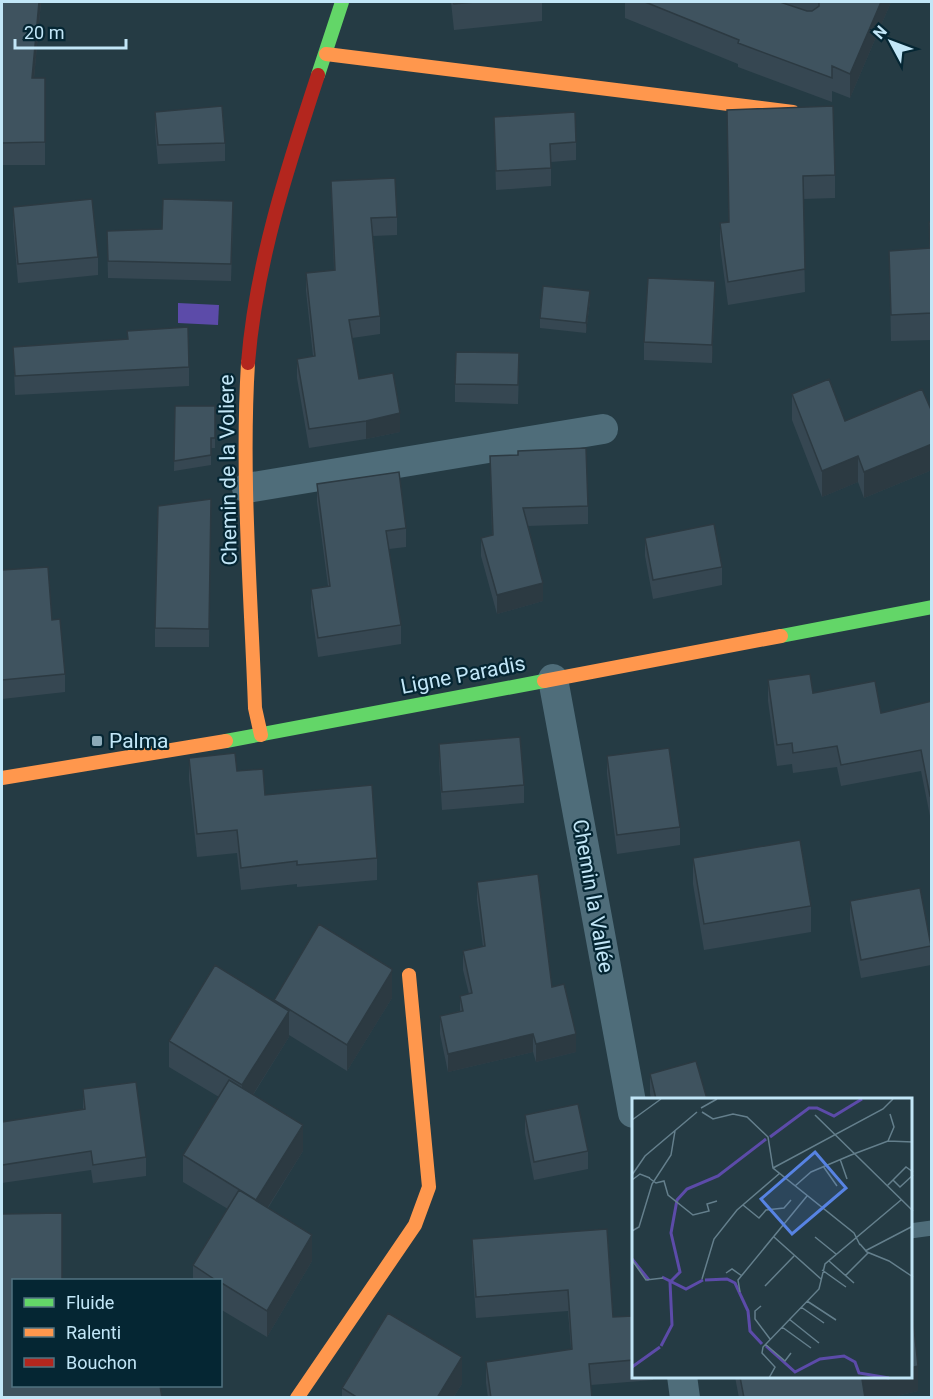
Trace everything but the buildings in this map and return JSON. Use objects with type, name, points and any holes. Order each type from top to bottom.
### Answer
[{"type":"street","name":"Chemin de la Voliere","points":[[261,735],[255,708],[244,406],[253,314],[284,181],[342,2]]},
{"type":"street","points":[[326,54],[793,112]]},
{"type":"street","points":[[247,488],[603,429]]},
{"type":"street","name":"Ligne Paradis","points":[[2,778],[261,735],[932,607]]},
{"type":"street","name":"Chemin la Vallée","points":[[553,679],[632,1108]]},
{"type":"street","points":[[297,1398],[415,1225],[429,1187],[409,975]]},
{"type":"street","points":[[681,1378],[685,1398]]},
{"type":"lane","points":[[912,1230],[932,1228]]},
{"type":"shaded area","points":[[178,303],[219,305],[218,325],[178,323]]},
{"type":"traffic: fast","points":[[318,75],[342,2]]},
{"type":"traffic: fast","points":[[781,636],[932,607]]},
{"type":"traffic: fast","points":[[226,741],[544,681]]},
{"type":"traffic: slow","points":[[326,54],[793,112]]},
{"type":"traffic: slow","points":[[248,363],[247,535],[255,708],[261,735]]},
{"type":"traffic: slow","points":[[544,681],[781,636]]},
{"type":"traffic: slow","points":[[2,778],[226,741]]},
{"type":"traffic: slow","points":[[297,1398],[415,1225],[429,1187],[409,975]]},
{"type":"traffic: jam","points":[[248,363],[265,253],[284,181],[318,75]]},
{"type":"place","name":"Palma","points":[[97,741]]}]
